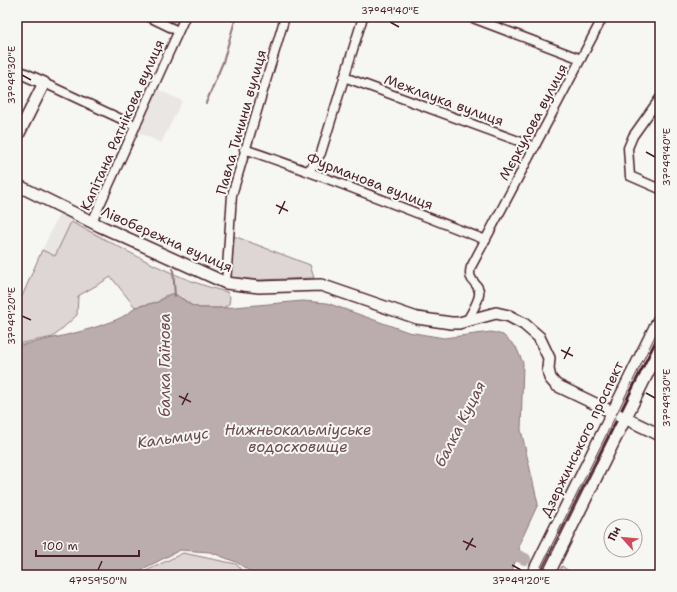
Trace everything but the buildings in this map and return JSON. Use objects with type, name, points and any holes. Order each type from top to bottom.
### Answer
[{"type":"street","points":[[149,17],[178,31]]},
{"type":"street","name":"Капітана Ратнікова вулиця","points":[[92,222],[184,17]]},
{"type":"street","name":"Павла Тичини вулиця","points":[[226,282],[232,195],[244,149],[285,17]]},
{"type":"street","points":[[308,170],[314,165],[321,153],[363,17]]},
{"type":"street","points":[[470,17],[581,59]]},
{"type":"street","name":"Мєркулова вулиця","points":[[468,321],[480,294],[478,288],[469,275],[603,17]]},
{"type":"street","points":[[17,71],[136,126]]},
{"type":"street","name":"Межлаука вулиця","points":[[344,77],[534,148]]},
{"type":"street","points":[[17,138],[44,83]]},
{"type":"street","points":[[660,98],[633,136],[628,148],[630,176],[660,189]]},
{"type":"street","name":"Фурманова вулиця","points":[[244,149],[308,170],[340,184],[486,240]]},
{"type":"street","name":"Лівобережна вулиця","points":[[17,185],[92,222],[198,271],[226,282],[259,287],[321,285],[417,318],[451,323],[468,321],[488,314],[501,313],[524,324],[539,337],[549,358],[549,374],[556,385],[612,414],[660,435]]},
{"type":"street","name":"Дзержинського проспект","points":[[532,575],[660,317]]},
{"type":"street","points":[[548,575],[660,348]]},
{"type":"shaded area","points":[[154,17],[181,17],[175,26]]},
{"type":"shaded area","points":[[157,89],[182,101],[161,143],[138,132]]},
{"type":"shaded area","points":[[60,212],[104,235],[80,286],[34,268]]},
{"type":"shaded area","points":[[71,222],[167,271],[227,292],[230,297],[229,304],[223,308],[200,308],[191,305],[183,299],[166,295],[158,302],[135,307],[111,277],[78,296],[77,315],[53,337],[17,344],[17,308],[42,250],[55,256]]},
{"type":"shaded area","points":[[231,235],[310,265],[314,278],[259,280],[228,277]]},
{"type":"shaded area","points":[[660,400],[660,420],[652,417]]},
{"type":"shaded area","points":[[183,553],[236,564],[246,575],[138,575]]},
{"type":"shaded area","points":[[562,566],[574,575],[558,575]]},
{"type":"water","name":"Нижньокальміуське водосховище","points":[[170,294],[175,294],[191,305],[200,308],[223,308],[303,301],[327,303],[408,332],[444,338],[491,332],[503,335],[516,347],[523,363],[521,430],[538,504],[519,545],[520,557],[515,562],[511,575],[256,575],[236,562],[210,552],[180,550],[131,575],[17,575],[17,346],[99,326],[128,314],[135,307],[158,302]]},
{"type":"waterway","name":"балка Гаїнова","points":[[206,103],[223,62],[236,17]]},
{"type":"waterway","points":[[173,269],[175,296]]},
{"type":"waterway","name":"Кальмиус","points":[[507,551],[525,559]]},
{"type":"tram line","points":[[537,575],[660,326]]},
{"type":"water label","name":"балка Куцая","points":[[460,424]]}]
